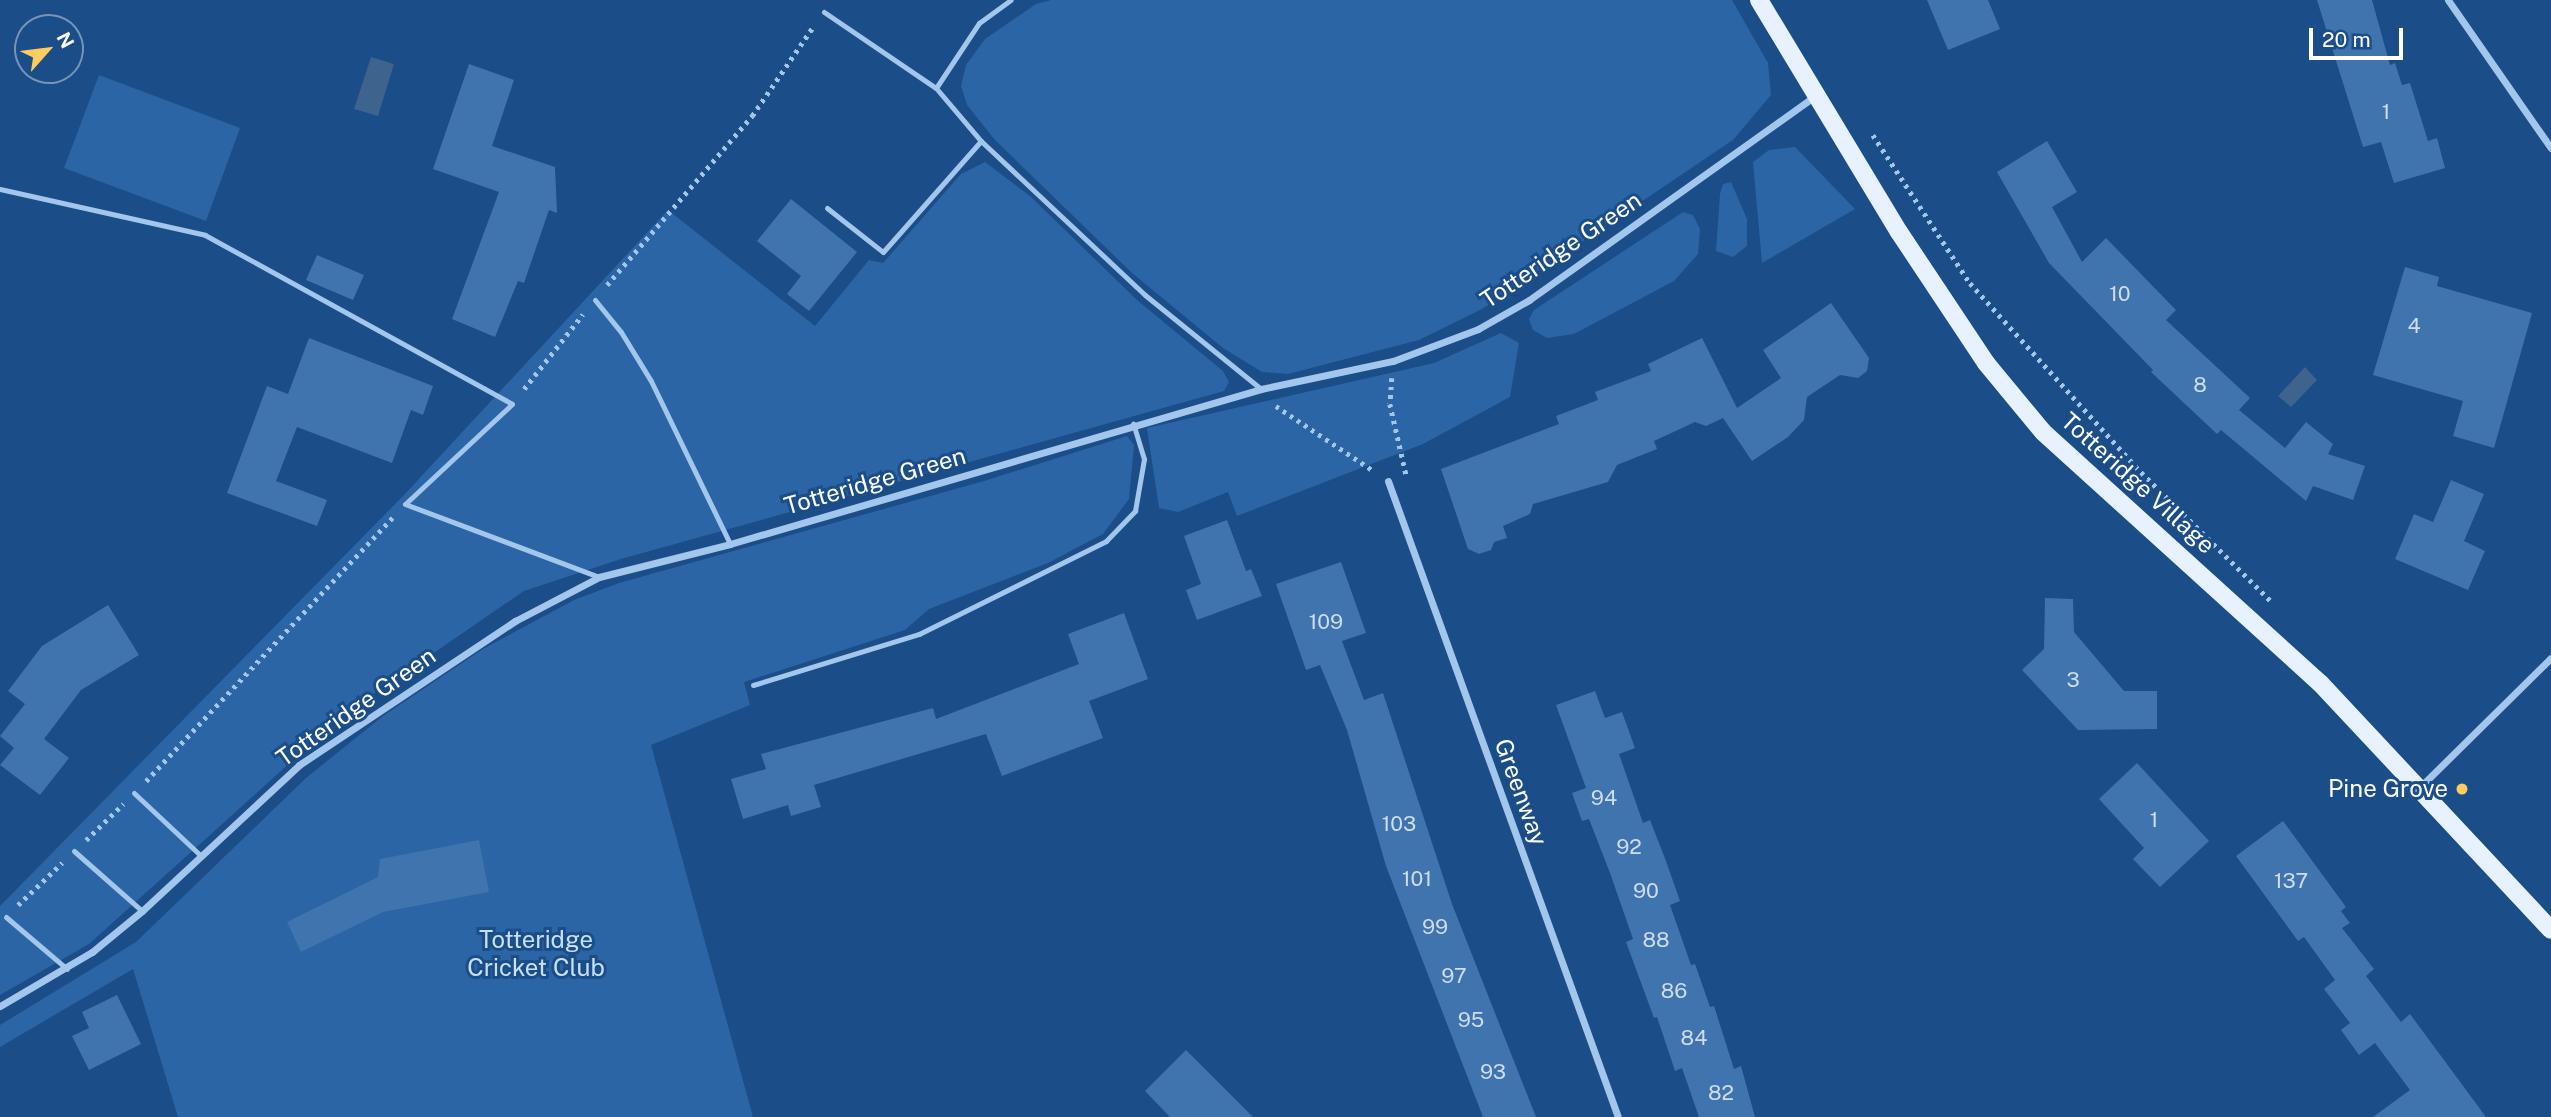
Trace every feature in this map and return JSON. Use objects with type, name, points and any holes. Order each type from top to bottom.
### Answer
[{"type":"main road","name":"Totteridge Village","points":[[1759,0],[1815,95],[1986,363],[2043,432],[2255,621],[2420,787],[2551,930]]},
{"type":"street","points":[[2448,0],[2551,148]]},
{"type":"street","name":"Totteridge Green","points":[[0,1006],[67,970],[142,911],[299,765],[515,621],[599,577],[730,544],[1133,424],[1258,390],[1393,361],[1478,329],[1529,300],[1815,95]]},
{"type":"street","name":"Greenway","points":[[1388,481],[1618,1117]]},
{"type":"street","points":[[2420,787],[2551,658]]},
{"type":"lane","points":[[936,88],[979,23],[1012,0]]},
{"type":"lane","points":[[824,12],[936,88],[981,141],[1145,295],[1258,390]]},
{"type":"lane","points":[[827,208],[883,253],[981,141]]},
{"type":"lane","points":[[0,189],[205,235],[512,404],[405,505],[599,577]]},
{"type":"lane","points":[[595,300],[651,381],[730,544]]},
{"type":"lane","points":[[753,685],[919,634],[1106,541],[1135,511],[1144,459],[1133,424]]},
{"type":"lane","points":[[134,793],[200,855]]},
{"type":"lane","points":[[74,851],[142,911]]},
{"type":"lane","points":[[6,917],[67,970]]},
{"type":"path","points":[[512,404],[595,300],[752,116],[824,12]]},
{"type":"path","points":[[1867,127],[1970,283],[2141,472],[2279,609]]},
{"type":"path","points":[[1258,390],[1388,481],[1409,473],[1390,404],[1393,361]]},
{"type":"path","points":[[6,917],[134,793],[405,505]]},
{"type":"green space","points":[[1051,0],[1732,0],[1768,63],[1771,95],[1733,140],[1482,309],[1419,340],[1288,374],[1262,372],[1223,348],[1132,273],[995,140],[967,105],[961,86],[966,65],[985,39],[1036,4]]},
{"type":"green space","points":[[99,75],[240,128],[206,221],[64,168]]},
{"type":"green space","points":[[1795,147],[1855,209],[1762,263],[1753,162],[1769,150]]},
{"type":"green space","points":[[985,162],[1030,196],[1137,300],[1223,371],[1229,382],[1224,391],[621,559],[524,591],[342,716],[89,944],[0,995],[0,906],[404,495],[668,210],[815,326],[869,260],[883,263],[961,174]]},
{"type":"green space","points":[[1731,182],[1747,219],[1747,246],[1733,257],[1716,251],[1720,194],[1723,184]]},
{"type":"green space","points":[[1683,212],[1693,215],[1700,229],[1698,254],[1674,281],[1574,334],[1547,338],[1533,330],[1529,319],[1534,310]]},
{"type":"green space","points":[[1501,333],[1519,343],[1510,397],[1423,444],[1237,516],[1228,492],[1178,512],[1159,508],[1147,428],[1434,363]]},
{"type":"green space","name":"Totteridge Cricket Club","points":[[1127,436],[1134,445],[1129,499],[1103,534],[1048,563],[929,609],[905,630],[744,682],[750,705],[651,745],[753,1117],[178,1117],[133,969],[0,1047],[0,1025],[136,942],[306,778],[383,716],[483,649],[574,600],[619,583],[984,481]]},
{"type":"shaded area","points":[[371,57],[394,64],[378,116],[354,109]]},
{"type":"shaded area","points":[[2305,367],[2317,380],[2291,407],[2278,396]]},
{"type":"building","points":[[1927,0],[1988,0],[2000,29],[1948,50]]},
{"type":"building","points":[[2317,0],[2372,0],[2390,65],[2395,63],[2402,85],[2410,83],[2428,141],[2437,138],[2445,168],[2394,183],[2381,142],[2363,147]]},
{"type":"building","points":[[469,64],[514,80],[492,146],[555,167],[557,213],[549,210],[524,283],[518,281],[495,337],[452,319],[499,192],[433,169]]},
{"type":"building","points":[[2047,141],[2077,192],[2052,207],[2082,262],[2106,238],[2176,310],[2166,320],[2250,398],[2239,410],[2285,448],[2306,422],[2333,444],[2328,454],[2365,466],[2353,500],[2313,486],[2306,501],[2221,430],[2217,434],[2151,372],[2153,370],[2049,263],[1997,172]]},
{"type":"building","points":[[791,199],[857,252],[809,311],[787,294],[801,276],[757,241]]},
{"type":"building","points":[[317,255],[364,275],[353,300],[306,280]]},
{"type":"building","points":[[2405,267],[2439,277],[2437,286],[2532,313],[2494,448],[2453,436],[2463,401],[2373,375]]},
{"type":"building","points":[[1831,303],[1869,358],[1867,371],[1858,378],[1840,375],[1807,397],[1804,420],[1788,437],[1752,461],[1723,418],[1706,426],[1695,422],[1654,441],[1657,449],[1617,465],[1608,482],[1533,504],[1530,514],[1503,526],[1507,538],[1494,542],[1491,550],[1479,554],[1468,549],[1441,469],[1559,424],[1556,416],[1598,400],[1595,392],[1651,371],[1648,364],[1702,338],[1737,408],[1781,378],[1763,350]]},
{"type":"building","points":[[309,338],[433,386],[423,415],[411,410],[392,463],[297,427],[276,481],[327,500],[317,526],[227,493],[267,386],[288,394]]},
{"type":"building","points":[[2451,480],[2484,494],[2464,541],[2485,551],[2468,590],[2395,559],[2414,514],[2433,522]]},
{"type":"building","points":[[1227,520],[1246,571],[1251,569],[1262,596],[1197,620],[1186,590],[1201,584],[1184,536]]},
{"type":"building","points":[[1341,562],[1366,633],[1342,641],[1364,700],[1383,693],[1452,904],[1536,1117],[1483,1117],[1386,866],[1347,730],[1320,665],[1306,670],[1276,584]]},
{"type":"building","points":[[2045,598],[2073,599],[2074,632],[2124,691],[2157,691],[2157,729],[2078,730],[2022,670],[2044,649]]},
{"type":"building","points":[[108,605],[139,655],[81,690],[44,739],[69,758],[40,795],[0,765],[14,748],[0,736],[25,704],[8,691],[42,646]]},
{"type":"building","points":[[1124,613],[1148,679],[1089,701],[1103,738],[1002,776],[986,734],[814,785],[821,807],[791,816],[788,805],[743,819],[731,779],[766,769],[761,754],[933,708],[936,719],[1079,664],[1068,634]]},
{"type":"building","points":[[1595,691],[1605,718],[1622,712],[1635,748],[1619,754],[1643,823],[1650,820],[1680,901],[1670,905],[1691,965],[1695,964],[1710,1007],[1714,1006],[1734,1069],[1741,1066],[1755,1117],[1699,1117],[1682,1068],[1675,1071],[1657,1017],[1654,1018],[1626,942],[1633,939],[1610,873],[1589,819],[1582,821],[1572,793],[1586,788],[1556,705]]},
{"type":"building","points":[[2137,763],[2209,841],[2160,887],[2133,859],[2144,848],[2099,799]]},
{"type":"building","points":[[2283,821],[2346,907],[2341,911],[2350,923],[2342,928],[2374,969],[2366,976],[2401,1022],[2410,1014],[2486,1117],[2373,1117],[2410,1090],[2375,1043],[2359,1055],[2341,1030],[2350,1023],[2324,989],[2335,980],[2304,937],[2298,941],[2236,856]]},
{"type":"building","points":[[479,840],[489,892],[383,912],[301,952],[287,922],[378,877],[380,859]]},
{"type":"building","points":[[117,995],[141,1044],[89,1070],[72,1036],[89,1028],[82,1012]]},
{"type":"building","points":[[1186,1050],[1253,1117],[1170,1117],[1145,1091]]},
{"type":"place","name":"Pine Grove","points":[[2462,789]]}]
